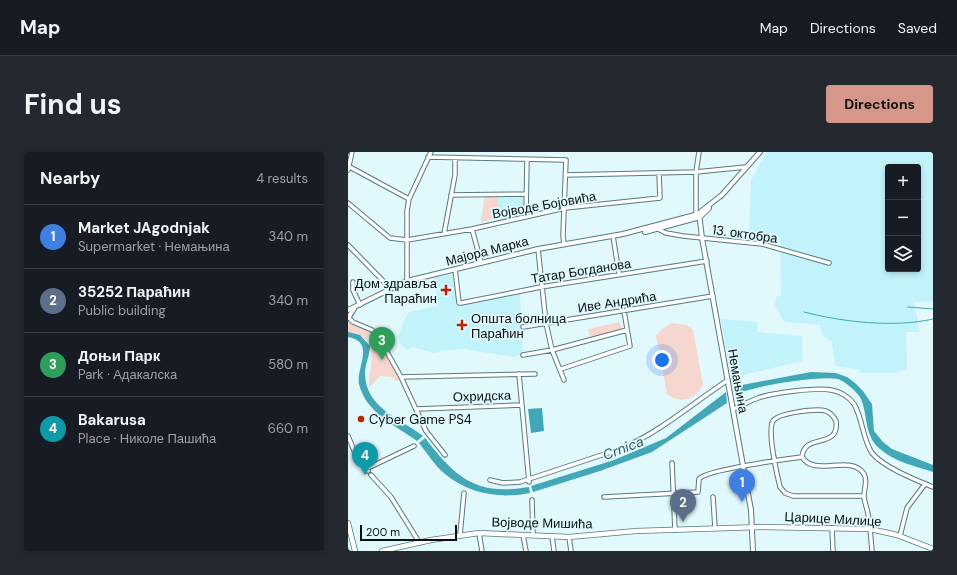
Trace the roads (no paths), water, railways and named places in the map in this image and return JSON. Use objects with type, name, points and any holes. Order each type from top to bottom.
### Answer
[{"type":"main road","points":[[348,523],[355,551]]},
{"type":"main road","name":"Царице Милице","points":[[752,527],[870,530],[900,536],[933,549]]},
{"type":"main road","name":"Војводе Мишића","points":[[382,551],[419,542],[479,533],[570,537],[675,530],[752,527]]},
{"type":"street","points":[[352,152],[348,167],[409,199]]},
{"type":"street","points":[[407,281],[409,199],[431,152]]},
{"type":"street","points":[[698,215],[696,172],[699,152]]},
{"type":"street","name":"Мајора Марка","points":[[348,318],[349,311],[390,288],[407,281],[538,249],[658,229],[698,215],[723,194],[760,152]]},
{"type":"street","points":[[428,157],[566,160],[563,235],[564,244]]},
{"type":"street","points":[[444,234],[451,195],[455,158]]},
{"type":"street","points":[[526,216],[527,159]]},
{"type":"street","points":[[566,175],[696,172],[746,167]]},
{"type":"street","name":"Војводе Бојовића","points":[[407,240],[472,229],[565,208],[660,198],[659,173]]},
{"type":"street","points":[[451,195],[526,194]]},
{"type":"street","points":[[348,203],[390,238],[407,240]]},
{"type":"street","name":"Мајора Марка","points":[[623,234],[698,215]]},
{"type":"street","name":"Немањина","points":[[698,215],[743,467],[754,551]]},
{"type":"street","points":[[472,229],[481,262]]},
{"type":"street","name":"13. октобра","points":[[658,229],[666,233],[762,244],[829,263]]},
{"type":"street","points":[[612,236],[619,274]]},
{"type":"street","points":[[348,245],[390,288]]},
{"type":"street","points":[[538,249],[546,323],[552,350],[561,369],[564,380]]},
{"type":"street","name":"Татар Богданова","points":[[456,269],[459,303],[541,287],[707,261]]},
{"type":"street","points":[[353,282],[353,290],[360,305]]},
{"type":"street","name":"Иве Андрића","points":[[523,327],[713,296]]},
{"type":"street","points":[[561,369],[629,346],[630,344],[624,311]]},
{"type":"street","points":[[348,318],[353,322],[370,328],[377,334],[417,409],[426,431],[445,455]]},
{"type":"street","points":[[523,355],[552,350],[627,330]]},
{"type":"street","points":[[519,374],[522,405]]},
{"type":"street","points":[[401,378],[534,374]]},
{"type":"street","points":[[490,480],[512,483],[529,480],[581,463],[638,441],[728,382]]},
{"type":"street","points":[[733,408],[763,396],[825,389],[837,391],[843,394],[854,405],[864,436],[873,453],[882,462],[933,488]]},
{"type":"street","name":"Охридска","points":[[417,409],[522,405],[529,480]]},
{"type":"street","points":[[802,457],[805,447],[809,444],[824,440],[834,434],[836,421],[829,413],[818,411],[787,414],[776,417],[773,420],[771,431],[780,487],[788,494],[864,496]]},
{"type":"street","points":[[348,436],[355,453],[367,470],[414,446]]},
{"type":"street","points":[[604,497],[698,492],[700,477],[743,467],[802,457]]},
{"type":"street","points":[[802,457],[805,461],[814,465],[857,468],[865,477],[864,496],[872,551]]},
{"type":"street","points":[[672,463],[675,530]]},
{"type":"street","points":[[371,475],[391,497],[419,542]]},
{"type":"street","points":[[900,536],[907,508],[925,484]]},
{"type":"street","points":[[460,535],[464,493]]},
{"type":"street","points":[[712,497],[715,528]]},
{"type":"street","points":[[532,500],[533,535]]},
{"type":"street","points":[[832,528],[833,551]]},
{"type":"street","points":[[479,533],[482,551]]},
{"type":"street","points":[[523,535],[526,551]]},
{"type":"street","points":[[552,536],[554,551]]},
{"type":"street","points":[[570,537],[571,551]]},
{"type":"water","points":[[348,332],[360,335],[370,346],[365,373],[367,385],[371,395],[377,404],[385,411],[423,436],[417,441],[391,424],[368,403],[359,384],[363,350],[361,344],[348,337]]},
{"type":"water","points":[[811,372],[836,373],[847,377],[855,383],[872,404],[874,431],[883,442],[892,449],[933,465],[933,472],[912,466],[892,457],[880,449],[871,438],[861,399],[851,387],[838,379],[829,378],[786,382],[755,388],[735,395],[734,389],[742,385]]},
{"type":"water","points":[[726,392],[727,403],[652,452],[600,471],[533,492],[531,486],[614,460],[666,438]]},
{"type":"water","points":[[542,408],[544,431],[531,433],[528,409]]},
{"type":"water","points":[[425,438],[447,464],[469,481],[481,486],[495,489],[529,487],[530,493],[519,495],[496,495],[475,490],[454,481],[441,471],[419,443]]},
{"type":"waterway","points":[[908,307],[933,309]]},
{"type":"waterway","points":[[804,312],[835,319],[868,323],[902,323],[933,319]]},
{"type":"place","name":"Дом здравља Параћин","points":[[446,290]]},
{"type":"place","name":"Општа болница Параћин","points":[[462,325]]},
{"type":"place","name":"Доњи Парк","points":[[382,360]]},
{"type":"place","name":"Cyber Game PS4","points":[[361,419]]},
{"type":"place","name":"Bakarusa","points":[[365,475]]},
{"type":"place","name":"Market JAgodnjak","points":[[742,502]]},
{"type":"place","name":"35252 Параћин","points":[[683,522]]},
{"type":"water label","name":"Crnica","points":[[623,448]]}]
